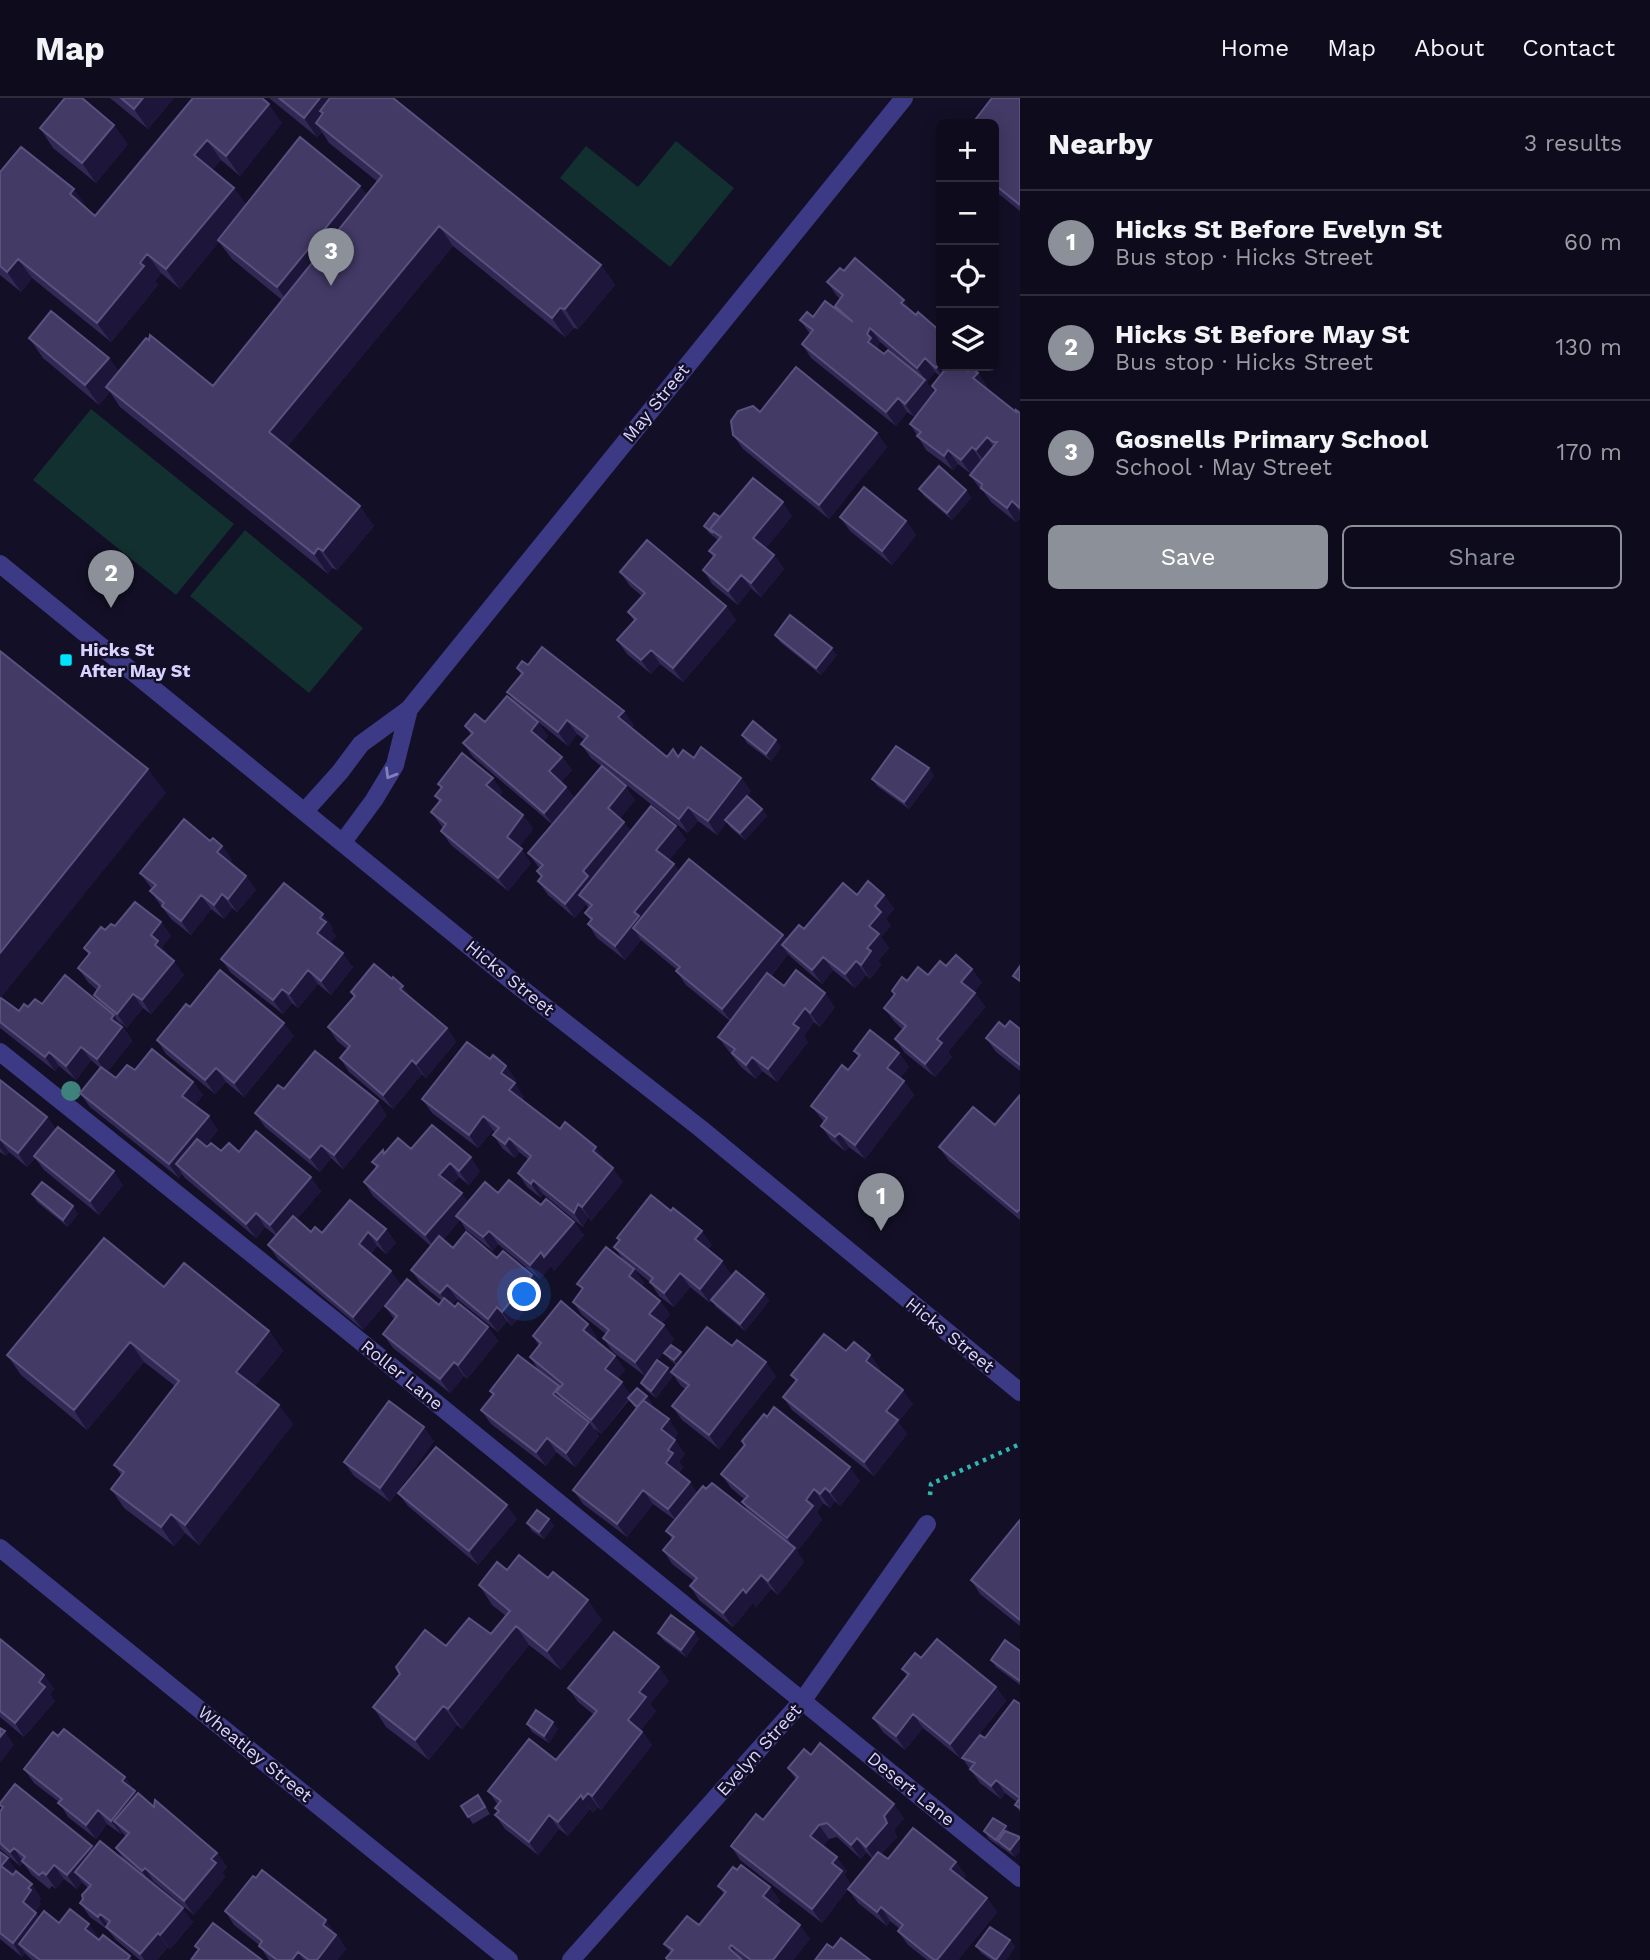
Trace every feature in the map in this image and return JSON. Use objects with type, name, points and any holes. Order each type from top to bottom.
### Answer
[{"type":"street","name":"May Street","points":[[305,811],[361,744],[409,709],[904,98]]},
{"type":"street","name":"Hicks Street","points":[[0,564],[528,993],[701,1128],[1020,1392]]},
{"type":"street","name":"May Street","points":[[343,842],[396,765],[409,709]]},
{"type":"street","name":"Roller Lane","points":[[0,1052],[803,1700]]},
{"type":"street","name":"Evelyn Street","points":[[571,1960],[803,1700],[927,1524]]},
{"type":"street","name":"Wheatley Street","points":[[0,1548],[509,1960]]},
{"type":"street","name":"Desert Lane","points":[[803,1700],[1020,1878]]},
{"type":"path","points":[[927,1524],[931,1484],[1020,1444]]},
{"type":"green space","points":[[676,141],[734,188],[670,267],[560,178],[586,146],[638,187]]},
{"type":"green space","points":[[91,409],[234,524],[176,595],[33,480]]},
{"type":"green space","points":[[245,530],[363,628],[309,693],[190,596]]},
{"type":"building","points":[[65,98],[82,98],[114,125],[82,163],[40,128]]},
{"type":"building","points":[[121,98],[143,98],[134,109]]},
{"type":"building","points":[[193,98],[262,98],[269,104],[226,156],[207,140],[194,155],[234,188],[166,269],[147,254],[140,263],[144,266],[97,323],[18,259],[7,272],[0,266],[0,172],[21,147],[74,189],[70,194],[95,216]]},
{"type":"building","points":[[279,98],[320,98],[304,118]]},
{"type":"building","points":[[330,98],[393,98],[601,265],[565,309],[560,308],[552,318],[439,226],[269,432],[360,506],[323,551],[318,548],[314,554],[106,387],[146,338],[149,340],[150,335],[213,386],[382,176],[316,123],[323,113],[320,111]]},
{"type":"building","points":[[992,98],[1020,98],[1020,205],[999,188],[999,119],[976,119]]},
{"type":"building","points":[[300,137],[360,186],[277,287],[218,240]]},
{"type":"building","points":[[855,258],[904,300],[901,303],[916,315],[918,312],[936,328],[936,368],[925,358],[917,368],[870,328],[867,334],[871,338],[868,342],[884,354],[888,350],[925,380],[905,404],[898,398],[886,412],[802,344],[813,330],[800,320],[807,312],[813,317],[825,301],[853,322],[835,306],[843,295],[827,282],[840,268],[844,271]]},
{"type":"building","points":[[51,311],[109,358],[85,385],[29,338]]},
{"type":"building","points":[[796,367],[877,433],[819,505],[733,435],[731,421],[738,411],[753,406],[760,412]]},
{"type":"building","points":[[944,371],[975,371],[978,373],[973,378],[1020,413],[1020,508],[1012,501],[1007,508],[981,488],[982,484],[970,475],[997,442],[987,437],[976,450],[972,447],[961,460],[948,450],[944,456],[917,436],[921,432],[910,424],[936,390],[932,386]]},
{"type":"building","points":[[939,466],[966,490],[947,513],[919,489]]},
{"type":"building","points":[[753,478],[783,502],[753,538],[774,555],[751,583],[741,575],[728,591],[703,570],[715,555],[709,551],[721,537],[710,529]]},
{"type":"building","points":[[864,487],[906,521],[882,551],[840,517]]},
{"type":"building","points":[[714,513],[720,517],[710,529],[713,533],[704,526]]},
{"type":"building","points":[[647,540],[726,606],[673,668],[651,650],[641,660],[617,640],[636,619],[628,612],[645,593],[620,572]]},
{"type":"building","points":[[790,615],[832,648],[816,668],[775,635]]},
{"type":"building","points":[[542,647],[624,711],[618,717],[667,757],[673,749],[678,757],[683,750],[694,758],[701,747],[741,778],[708,821],[688,807],[679,819],[581,744],[588,736],[567,720],[558,732],[507,692],[523,673],[517,668],[522,661],[528,665]]},
{"type":"building","points":[[0,651],[148,769],[0,953]]},
{"type":"building","points":[[507,696],[538,722],[531,731],[562,757],[549,771],[566,787],[544,813],[463,743],[473,733],[465,726],[475,714],[485,722]]},
{"type":"building","points":[[753,721],[776,740],[766,754],[742,735]]},
{"type":"building","points":[[896,746],[929,768],[904,802],[872,779]]},
{"type":"building","points":[[462,753],[493,778],[486,785],[523,815],[507,837],[522,849],[498,878],[441,831],[446,824],[431,812],[441,800],[435,796],[442,787],[438,784]]},
{"type":"building","points":[[602,766],[626,786],[608,808],[624,822],[583,871],[588,876],[565,904],[538,881],[542,876],[537,871],[543,865],[528,853]]},
{"type":"building","points":[[747,796],[762,809],[740,833],[725,820]]},
{"type":"building","points":[[651,806],[676,826],[656,850],[674,864],[634,912],[639,916],[615,946],[588,924],[592,919],[585,913],[592,905],[579,895]]},
{"type":"building","points":[[184,819],[210,841],[213,838],[222,846],[217,852],[246,876],[228,899],[222,894],[214,905],[201,895],[181,921],[162,906],[164,903],[150,891],[156,885],[140,873]]},
{"type":"building","points":[[689,859],[783,935],[722,1009],[676,971],[680,967],[633,928]]},
{"type":"building","points":[[868,881],[884,895],[875,906],[881,912],[869,926],[879,934],[867,948],[871,951],[861,965],[856,961],[845,974],[823,957],[812,970],[782,945],[799,925],[804,929],[843,883],[857,895]]},
{"type":"building","points":[[284,883],[323,914],[320,918],[326,922],[317,933],[343,953],[321,981],[308,970],[289,994],[282,989],[273,1000],[221,959]]},
{"type":"building","points":[[135,902],[161,922],[151,935],[158,941],[155,945],[174,961],[142,1000],[133,994],[117,1014],[94,995],[100,986],[78,968],[90,953],[84,948],[101,927],[105,930],[111,924],[115,926]]},
{"type":"building","points":[[956,955],[972,969],[961,982],[975,993],[937,1039],[942,1043],[925,1064],[895,1039],[906,1026],[884,1008],[895,994],[892,991],[902,977],[907,981],[918,967],[928,975],[940,961],[946,966]]},
{"type":"building","points":[[374,964],[392,979],[393,977],[403,986],[400,989],[447,1028],[416,1064],[412,1060],[383,1095],[340,1058],[350,1046],[328,1027],[355,996],[351,992]]},
{"type":"building","points":[[1020,966],[1020,981],[1013,976]]},
{"type":"building","points":[[220,970],[284,1023],[234,1083],[216,1068],[205,1080],[157,1040],[186,1004],[190,1007]]},
{"type":"building","points":[[796,970],[825,993],[810,1013],[805,1008],[793,1024],[799,1028],[768,1069],[752,1057],[746,1065],[732,1053],[735,1049],[718,1037],[767,973],[784,986]]},
{"type":"building","points":[[65,975],[114,1015],[111,1019],[122,1027],[97,1059],[81,1047],[66,1066],[49,1052],[45,1057],[0,1022],[1,998],[19,1011],[24,1004],[28,1007],[35,999],[42,1004]]},
{"type":"building","points":[[1010,1021],[1020,1029],[1020,1065],[986,1038],[999,1022],[1005,1027]]},
{"type":"building","points":[[870,1030],[899,1053],[887,1068],[904,1081],[855,1145],[839,1133],[835,1137],[821,1126],[827,1118],[811,1106],[842,1065],[848,1070],[860,1055],[854,1051]]},
{"type":"building","points":[[467,1042],[490,1059],[493,1055],[506,1066],[501,1073],[515,1083],[509,1090],[560,1129],[565,1122],[596,1147],[593,1151],[613,1168],[582,1207],[578,1204],[574,1213],[533,1180],[531,1184],[518,1173],[531,1156],[509,1138],[505,1144],[493,1135],[499,1128],[483,1116],[469,1135],[422,1099]]},
{"type":"building","points":[[152,1049],[193,1082],[182,1096],[209,1116],[169,1164],[80,1093],[101,1067],[116,1078],[127,1065],[135,1070]]},
{"type":"building","points":[[315,1051],[378,1101],[334,1155],[321,1145],[310,1158],[255,1113],[278,1085],[284,1089]]},
{"type":"building","points":[[0,1080],[47,1117],[18,1153],[0,1139]]},
{"type":"building","points":[[1020,1095],[1020,1209],[1017,1212],[939,1147],[973,1107],[995,1125]]},
{"type":"building","points":[[432,1125],[471,1157],[459,1171],[450,1163],[439,1175],[462,1193],[425,1235],[364,1182],[378,1166],[372,1162],[383,1150],[384,1154],[398,1138],[411,1149]]},
{"type":"building","points":[[58,1127],[114,1171],[90,1201],[34,1156]]},
{"type":"building","points":[[256,1131],[311,1177],[270,1225],[256,1213],[246,1224],[176,1164],[197,1139],[207,1147],[211,1143],[221,1151],[229,1143],[239,1152]]},
{"type":"building","points":[[509,1180],[541,1205],[546,1199],[574,1222],[544,1257],[541,1252],[530,1265],[489,1231],[483,1237],[456,1216],[485,1182],[498,1193]]},
{"type":"building","points":[[42,1182],[73,1206],[63,1220],[32,1194]]},
{"type":"building","points":[[651,1195],[702,1231],[695,1239],[722,1261],[700,1289],[680,1273],[664,1293],[650,1282],[653,1278],[614,1247],[620,1240],[617,1238]]},
{"type":"building","points":[[350,1200],[386,1229],[377,1240],[368,1232],[359,1244],[391,1271],[353,1317],[268,1245],[293,1216],[311,1232],[315,1227],[322,1233]]},
{"type":"building","points":[[466,1232],[497,1258],[503,1251],[532,1275],[502,1312],[497,1307],[488,1319],[447,1285],[440,1293],[411,1270],[439,1236],[453,1248]]},
{"type":"building","points":[[104,1238],[164,1287],[184,1263],[269,1331],[236,1372],[279,1405],[185,1525],[171,1514],[161,1527],[111,1489],[124,1472],[114,1465],[179,1381],[130,1342],[74,1410],[7,1355]]},
{"type":"building","points":[[606,1247],[634,1269],[629,1276],[660,1301],[649,1314],[664,1325],[635,1362],[603,1338],[609,1330],[573,1302],[583,1288],[577,1284]]},
{"type":"building","points":[[736,1271],[764,1294],[740,1324],[711,1300]]},
{"type":"building","points":[[407,1279],[439,1305],[444,1298],[455,1307],[458,1303],[488,1327],[458,1365],[454,1362],[440,1379],[383,1334],[397,1316],[385,1306]]},
{"type":"building","points":[[561,1301],[588,1324],[583,1330],[615,1356],[605,1369],[622,1382],[591,1420],[556,1392],[563,1384],[530,1357],[541,1343],[533,1336]]},
{"type":"building","points":[[707,1327],[732,1346],[737,1340],[766,1362],[709,1435],[672,1406],[689,1385],[671,1372]]},
{"type":"building","points":[[824,1334],[846,1351],[854,1342],[870,1355],[866,1361],[903,1390],[886,1411],[898,1420],[864,1462],[783,1397],[797,1380],[791,1375]]},
{"type":"building","points":[[671,1345],[681,1352],[674,1360],[664,1353]]},
{"type":"building","points":[[518,1355],[559,1386],[553,1394],[589,1422],[566,1453],[547,1438],[536,1452],[481,1410],[494,1394],[490,1391]]},
{"type":"building","points":[[657,1360],[668,1368],[651,1391],[641,1383]]},
{"type":"building","points":[[637,1388],[647,1396],[637,1407],[628,1398]]},
{"type":"building","points":[[643,1400],[669,1419],[661,1429],[675,1440],[668,1450],[673,1453],[666,1463],[690,1482],[668,1509],[643,1490],[617,1524],[573,1490]]},
{"type":"building","points":[[389,1401],[424,1427],[380,1488],[344,1462]]},
{"type":"building","points":[[774,1407],[850,1467],[830,1492],[825,1488],[820,1494],[814,1489],[806,1500],[813,1506],[787,1538],[742,1502],[748,1496],[721,1474],[745,1445],[742,1441],[764,1414],[767,1417]]},
{"type":"building","points":[[436,1447],[507,1505],[469,1551],[398,1493]]},
{"type":"building","points":[[712,1483],[795,1548],[768,1581],[761,1575],[746,1593],[743,1589],[723,1613],[690,1586],[697,1578],[663,1550],[674,1537],[666,1531],[703,1486],[706,1489]]},
{"type":"building","points":[[537,1510],[549,1519],[539,1532],[527,1523]]},
{"type":"building","points":[[1020,1520],[1020,1620],[971,1580]]},
{"type":"building","points":[[519,1555],[548,1578],[553,1572],[588,1600],[547,1651],[516,1626],[448,1709],[443,1706],[415,1740],[373,1707],[400,1674],[396,1667],[425,1630],[446,1646],[469,1618],[491,1634],[510,1611],[479,1585],[497,1562],[507,1570]]},
{"type":"building","points":[[671,1615],[694,1632],[681,1650],[658,1633]]},
{"type":"building","points":[[614,1632],[659,1667],[639,1692],[646,1697],[628,1720],[642,1732],[592,1796],[588,1793],[583,1799],[581,1795],[558,1822],[549,1815],[529,1842],[495,1815],[499,1811],[495,1808],[501,1801],[488,1791],[529,1739],[556,1760],[597,1711],[568,1688]]},
{"type":"building","points":[[0,1639],[44,1675],[39,1682],[45,1687],[15,1723],[0,1711]]},
{"type":"building","points":[[937,1639],[996,1687],[950,1744],[913,1714],[896,1736],[873,1718],[909,1674],[902,1669],[915,1653],[921,1658]]},
{"type":"building","points":[[1005,1640],[1020,1651],[1020,1681],[991,1660]]},
{"type":"building","points":[[1014,1700],[1020,1704],[1020,1798],[996,1780],[991,1786],[970,1769],[975,1763],[962,1758],[980,1735],[985,1738]]},
{"type":"building","points":[[536,1710],[553,1722],[544,1736],[527,1724]]},
{"type":"building","points":[[64,1729],[125,1777],[122,1781],[135,1791],[111,1821],[98,1810],[86,1825],[58,1803],[62,1799],[24,1769],[53,1732],[58,1736]]},
{"type":"building","points":[[820,1743],[894,1804],[884,1816],[887,1823],[866,1847],[857,1838],[851,1845],[827,1823],[819,1825],[810,1836],[837,1857],[832,1863],[842,1871],[812,1909],[731,1846],[756,1814],[763,1820],[798,1777],[788,1768],[804,1749],[811,1755]]},
{"type":"building","points":[[15,1784],[92,1846],[67,1875],[54,1865],[46,1875],[43,1872],[39,1875],[22,1861],[25,1857],[14,1848],[10,1852],[0,1843],[0,1812],[3,1807],[0,1803]]},
{"type":"building","points":[[138,1793],[154,1807],[155,1800],[217,1853],[211,1859],[216,1863],[184,1901],[145,1868],[142,1871],[116,1848],[129,1833],[114,1821]]},
{"type":"building","points":[[478,1795],[485,1807],[468,1817],[461,1806]]},
{"type":"building","points":[[993,1818],[1006,1826],[996,1840],[984,1831]]},
{"type":"building","points":[[913,1828],[956,1862],[950,1869],[987,1898],[937,1960],[898,1931],[903,1925],[881,1907],[877,1912],[848,1889],[878,1852],[888,1859]]},
{"type":"building","points":[[1005,1831],[1020,1837],[1010,1850],[998,1841]]},
{"type":"building","points":[[100,1841],[183,1908],[140,1954],[106,1927],[110,1921],[100,1914],[98,1917],[80,1903],[82,1895],[91,1885],[75,1872]]},
{"type":"building","points":[[0,1852],[8,1858],[1,1866],[13,1875],[16,1871],[32,1884],[23,1902],[36,1913],[13,1943],[0,1933]]},
{"type":"building","points":[[741,1865],[770,1887],[763,1896],[800,1925],[773,1960],[751,1960],[731,1945],[729,1948],[742,1960],[668,1960],[666,1958],[673,1950],[664,1944],[687,1916],[699,1925],[726,1892],[718,1886],[733,1867],[737,1870]]},
{"type":"building","points":[[262,1870],[326,1920],[323,1925],[336,1935],[317,1960],[309,1960],[298,1952],[292,1960],[277,1960],[259,1946],[262,1941],[225,1911],[253,1876],[256,1878]]},
{"type":"building","points":[[70,1909],[89,1924],[85,1929],[99,1940],[103,1935],[130,1956],[127,1960],[40,1960],[19,1944],[44,1911],[59,1923]]},
{"type":"building","points":[[213,1923],[262,1960],[191,1960],[199,1949],[195,1946]]},
{"type":"building","points":[[990,1927],[1010,1940],[996,1960],[976,1946]]},
{"type":"building","points":[[841,1938],[870,1960],[815,1960],[827,1944],[833,1948]]},
{"type":"place","name":"Gosnells Primary School","points":[[331,286]]},
{"type":"place","name":"Hicks St Before May St","points":[[111,608]]},
{"type":"place","name":"Hicks St After May St","points":[[66,660]]},
{"type":"place","name":"Hicks St Before Evelyn St","points":[[881,1231]]}]
